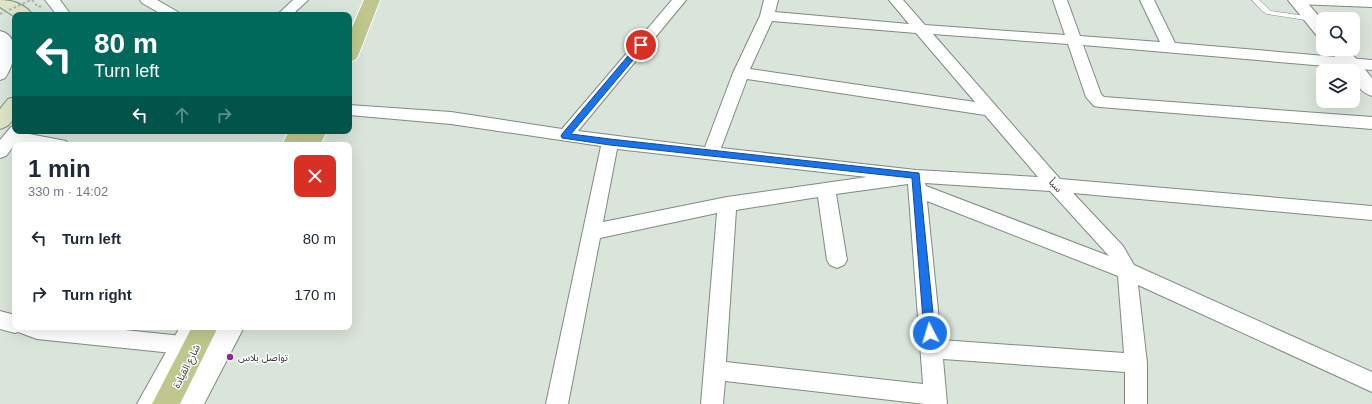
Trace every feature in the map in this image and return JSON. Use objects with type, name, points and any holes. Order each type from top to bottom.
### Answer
[{"type":"main road","points":[[1,0],[31,11]]},
{"type":"main road","points":[[352,15],[359,0]]},
{"type":"main road","points":[[352,49],[372,0]]},
{"type":"main road","points":[[0,122],[12,108]]},
{"type":"main road","name":"شارع القيادة","points":[[166,404],[203,330]]},
{"type":"main road","name":"شارع القيادة","points":[[181,404],[218,330]]},
{"type":"street","points":[[52,0],[62,12]]},
{"type":"street","points":[[147,0],[168,12]]},
{"type":"street","points":[[287,12],[301,0]]},
{"type":"street","points":[[565,136],[679,0]]},
{"type":"street","points":[[711,153],[741,73],[767,16],[771,0]]},
{"type":"street","name":"سبأ","points":[[896,0],[1055,185],[1116,251],[1127,271],[1136,363],[1136,404]]},
{"type":"street","points":[[1060,0],[1094,97],[1100,102],[1372,123]]},
{"type":"street","points":[[1147,0],[1170,47]]},
{"type":"street","points":[[1296,0],[1316,23]]},
{"type":"street","points":[[1296,0],[1372,4]]},
{"type":"street","points":[[767,16],[1170,47],[1316,55]]},
{"type":"street","points":[[0,35],[5,41],[7,49],[6,64],[0,75]]},
{"type":"street","points":[[1344,56],[1372,65]]},
{"type":"street","points":[[1344,56],[1372,90]]},
{"type":"street","points":[[741,73],[991,110]]},
{"type":"street","points":[[352,110],[451,118],[565,136],[711,153],[917,183],[1127,271],[1372,382]]},
{"type":"street","points":[[0,152],[15,134],[48,142]]},
{"type":"street","points":[[557,404],[610,142]]},
{"type":"street","points":[[715,370],[935,399],[917,183]]},
{"type":"street","points":[[592,232],[727,204],[826,189],[917,183],[1055,185],[1372,213]]},
{"type":"street","points":[[826,189],[837,260]]},
{"type":"street","points":[[712,404],[727,204]]},
{"type":"street","points":[[0,320],[12,323]]},
{"type":"street","points":[[72,330],[188,336],[151,404]]},
{"type":"street","points":[[190,404],[229,330]]},
{"type":"street","points":[[931,349],[1136,363]]},
{"type":"lane","points":[[1255,0],[1264,10],[1269,13],[1316,25]]},
{"type":"path","points":[[0,14],[32,0],[31,11]]},
{"type":"place","name":"تواصل بلاس","points":[[230,357]]},
{"type":"route","points":[[641,45],[565,136],[916,176],[930,333]]}]
